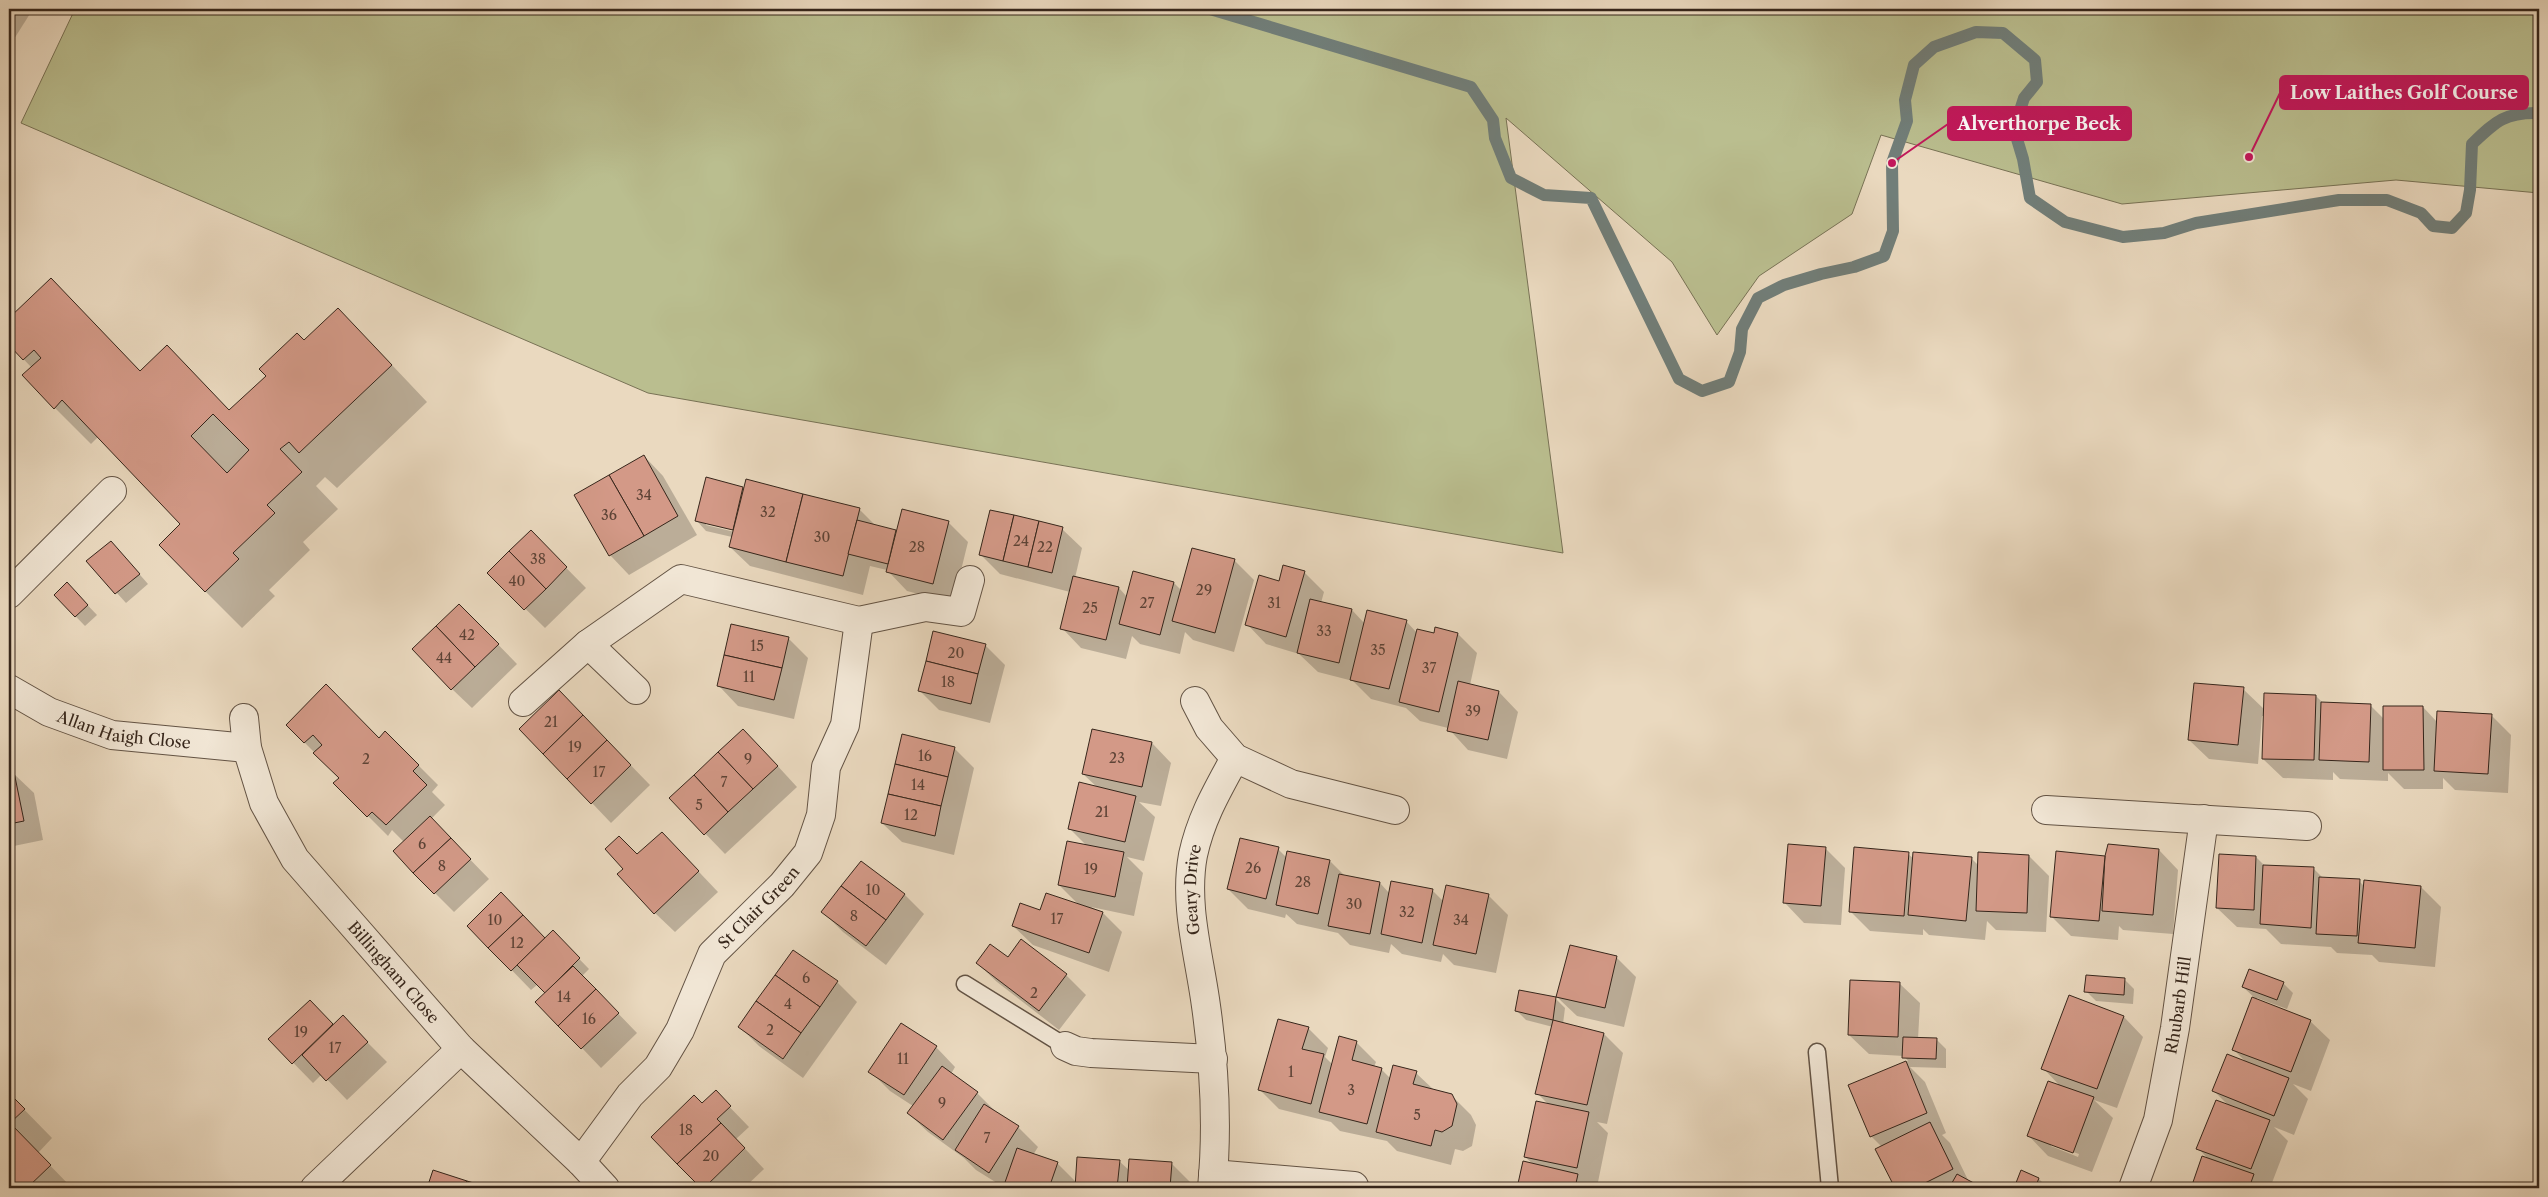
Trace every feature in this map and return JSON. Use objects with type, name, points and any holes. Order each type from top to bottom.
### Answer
[{"type":"street","points":[[9,594],[112,491]]},
{"type":"street","points":[[523,702],[588,644],[681,580],[859,621],[925,607],[961,612],[970,580]]},
{"type":"street","name":"St Clair Green","points":[[581,1162],[630,1096],[658,1067],[680,1030],[712,954],[782,884],[808,853],[821,815],[826,768],[845,725],[859,621]]},
{"type":"street","points":[[588,644],[636,690]]},
{"type":"street","name":"Allan Haigh Close","points":[[9,689],[49,712],[112,735],[247,748]]},
{"type":"street","points":[[1195,701],[1209,728],[1235,758],[1291,784],[1395,810]]},
{"type":"street","name":"Billingham Close","points":[[244,718],[247,748],[264,802],[295,859],[461,1049],[581,1162],[605,1188]]},
{"type":"street","name":"Geary Drive","points":[[1212,1181],[1213,1060],[1192,933],[1193,857],[1202,820],[1235,758]]},
{"type":"street","points":[[2046,810],[2306,826]]},
{"type":"street","name":"Rhubarb Hill","points":[[2133,1188],[2158,1120],[2175,1028],[2204,819]]},
{"type":"street","points":[[1065,1046],[1076,1051],[1091,1053],[1213,1060]]},
{"type":"street","points":[[315,1188],[461,1049]]},
{"type":"street","points":[[1212,1181],[1354,1186]]},
{"type":"lane","points":[[965,984],[1065,1046]]},
{"type":"lane","points":[[1817,1052],[1830,1188]]},
{"type":"green space","points":[[75,9],[2539,9],[2539,193],[2396,180],[2122,204],[1881,135],[1852,214],[1759,276],[1717,335],[1672,262],[1506,118],[1563,553],[648,393],[21,123]]},
{"type":"building","points":[[51,278],[140,371],[167,345],[229,410],[266,376],[259,369],[297,333],[304,340],[338,308],[392,365],[299,453],[289,442],[280,449],[302,472],[267,505],[275,513],[233,553],[239,559],[205,592],[159,545],[180,524],[62,400],[54,409],[22,375],[41,358],[34,350],[23,360],[9,345],[9,318]],"holes":[[[213,414],[249,450],[227,473],[191,436]]]},
{"type":"building","points":[[644,455],[678,516],[644,536],[609,475]]},
{"type":"building","points":[[609,475],[644,536],[609,556],[574,495]]},
{"type":"building","points":[[706,477],[743,487],[733,530],[695,521]]},
{"type":"building","points":[[746,479],[803,494],[786,562],[729,547]]},
{"type":"building","points":[[803,494],[860,508],[843,576],[786,562]]},
{"type":"building","points":[[902,509],[949,521],[933,584],[886,572]]},
{"type":"building","points":[[990,510],[1014,515],[1003,561],[979,555]]},
{"type":"building","points":[[1014,515],[1039,521],[1028,567],[1003,561]]},
{"type":"building","points":[[857,520],[896,530],[888,564],[848,554]]},
{"type":"building","points":[[1039,521],[1063,527],[1052,573],[1028,567]]},
{"type":"building","points":[[531,530],[567,567],[546,589],[509,551]]},
{"type":"building","points":[[111,541],[140,574],[115,594],[86,561]]},
{"type":"building","points":[[1192,548],[1235,559],[1215,633],[1172,621]]},
{"type":"building","points":[[509,551],[546,589],[524,610],[487,573]]},
{"type":"building","points":[[1283,565],[1305,571],[1286,637],[1245,625],[1259,575],[1279,581]]},
{"type":"building","points":[[1133,571],[1174,582],[1160,635],[1119,624]]},
{"type":"building","points":[[1073,576],[1119,587],[1106,640],[1060,629]]},
{"type":"building","points":[[67,582],[88,605],[75,617],[54,595]]},
{"type":"building","points":[[1310,599],[1352,609],[1339,663],[1297,653]]},
{"type":"building","points":[[459,604],[499,644],[475,667],[436,626]]},
{"type":"building","points":[[1367,610],[1407,620],[1389,689],[1350,680]]},
{"type":"building","points":[[731,624],[789,637],[782,668],[724,655]]},
{"type":"building","points":[[436,626],[475,667],[451,690],[412,649]]},
{"type":"building","points":[[1435,627],[1458,633],[1439,712],[1399,702],[1417,629],[1434,633]]},
{"type":"building","points":[[933,631],[986,644],[978,674],[926,661]]},
{"type":"building","points":[[724,655],[782,668],[774,700],[717,686]]},
{"type":"building","points":[[926,661],[978,674],[971,704],[918,691]]},
{"type":"building","points":[[1458,681],[1499,691],[1488,740],[1447,731]]},
{"type":"building","points":[[2194,683],[2244,687],[2238,745],[2188,740]]},
{"type":"building","points":[[326,684],[379,738],[385,731],[419,765],[413,771],[427,785],[386,825],[372,812],[367,817],[333,783],[339,778],[313,753],[322,745],[313,735],[304,743],[286,725]]},
{"type":"building","points":[[559,690],[583,715],[543,754],[519,729]]},
{"type":"building","points":[[2264,693],[2316,695],[2314,760],[2262,759]]},
{"type":"building","points":[[2321,702],[2371,704],[2369,762],[2319,760]]},
{"type":"building","points":[[2383,706],[2423,706],[2424,770],[2383,770]]},
{"type":"building","points":[[2437,711],[2492,714],[2488,774],[2434,771]]},
{"type":"building","points":[[583,715],[607,740],[567,779],[543,754]]},
{"type":"building","points":[[743,729],[778,766],[753,789],[718,752]]},
{"type":"building","points":[[1092,729],[1152,742],[1142,787],[1082,774]]},
{"type":"building","points":[[902,734],[955,747],[948,777],[895,764]]},
{"type":"building","points":[[607,740],[631,765],[591,804],[567,779]]},
{"type":"building","points":[[718,752],[753,789],[728,812],[694,775]]},
{"type":"building","points":[[895,764],[948,777],[941,806],[888,794]]},
{"type":"building","points":[[14,772],[24,821],[9,824],[9,773]]},
{"type":"building","points":[[694,775],[728,812],[704,835],[669,798]]},
{"type":"building","points":[[1079,782],[1136,796],[1125,842],[1068,829]]},
{"type":"building","points":[[888,794],[941,806],[935,836],[881,823]]},
{"type":"building","points":[[430,816],[451,838],[413,873],[393,851]]},
{"type":"building","points":[[662,832],[699,871],[654,914],[617,874],[623,869],[605,849],[619,836],[637,854]]},
{"type":"building","points":[[451,838],[471,859],[434,894],[413,873]]},
{"type":"building","points":[[1240,838],[1279,847],[1266,899],[1227,889]]},
{"type":"building","points":[[1067,841],[1124,852],[1115,897],[1058,885]]},
{"type":"building","points":[[1788,844],[1826,847],[1821,906],[1783,903]]},
{"type":"building","points":[[2108,844],[2159,849],[2153,915],[2102,911],[2105,856]]},
{"type":"building","points":[[1854,847],[1909,852],[1904,916],[1849,912]]},
{"type":"building","points":[[1287,851],[1330,860],[1318,914],[1276,905]]},
{"type":"building","points":[[2056,851],[2105,856],[2099,921],[2050,917]]},
{"type":"building","points":[[1913,852],[1972,857],[1966,921],[1908,915]]},
{"type":"building","points":[[1978,852],[2029,855],[2027,913],[1976,911]]},
{"type":"building","points":[[2219,854],[2256,856],[2254,910],[2216,908]]},
{"type":"building","points":[[861,861],[905,894],[886,920],[841,886]]},
{"type":"building","points":[[2263,865],[2314,867],[2311,928],[2260,924]]},
{"type":"building","points":[[1339,874],[1380,882],[1370,934],[1328,926]]},
{"type":"building","points":[[2319,877],[2360,879],[2357,936],[2316,934]]},
{"type":"building","points":[[2364,880],[2421,886],[2415,948],[2358,943]]},
{"type":"building","points":[[1391,881],[1433,889],[1422,943],[1381,934]]},
{"type":"building","points":[[1446,885],[1489,894],[1476,954],[1433,945]]},
{"type":"building","points":[[841,886],[886,920],[866,946],[821,912]]},
{"type":"building","points":[[501,892],[523,915],[488,948],[467,926]]},
{"type":"building","points":[[1046,893],[1103,912],[1089,953],[1012,926],[1020,903],[1040,910]]},
{"type":"building","points":[[523,915],[545,938],[511,971],[488,948]]},
{"type":"building","points":[[553,930],[580,958],[545,993],[517,965]]},
{"type":"building","points":[[1021,939],[1067,974],[1039,1011],[976,963],[990,944],[1008,957]]},
{"type":"building","points":[[1570,945],[1617,956],[1605,1008],[1556,997]]},
{"type":"building","points":[[793,950],[838,981],[820,1007],[775,975]]},
{"type":"building","points":[[573,966],[596,989],[558,1026],[535,1002]]},
{"type":"building","points":[[2249,969],[2284,982],[2277,1000],[2242,987]]},
{"type":"building","points":[[775,975],[820,1007],[801,1033],[756,1001]]},
{"type":"building","points":[[2086,975],[2125,978],[2124,995],[2084,992]]},
{"type":"building","points":[[1850,980],[1900,982],[1898,1037],[1848,1035]]},
{"type":"building","points":[[596,989],[619,1013],[581,1049],[558,1026]]},
{"type":"building","points":[[1519,990],[1556,997],[1553,1020],[1515,1011]]},
{"type":"building","points":[[2069,995],[2124,1016],[2097,1089],[2041,1069]]},
{"type":"building","points":[[2252,997],[2311,1020],[2291,1072],[2232,1050]]},
{"type":"building","points":[[310,1000],[333,1024],[292,1064],[268,1039]]},
{"type":"building","points":[[756,1001],[801,1033],[783,1059],[738,1027]]},
{"type":"building","points":[[343,1015],[368,1042],[326,1081],[302,1055]]},
{"type":"building","points":[[1278,1019],[1309,1027],[1302,1049],[1324,1054],[1311,1104],[1258,1090]]},
{"type":"building","points":[[1553,1020],[1604,1033],[1587,1105],[1535,1094]]},
{"type":"building","points":[[901,1023],[937,1046],[904,1095],[868,1072]]},
{"type":"building","points":[[1339,1036],[1357,1041],[1352,1060],[1382,1068],[1367,1124],[1319,1112]]},
{"type":"building","points":[[1903,1037],[1937,1038],[1936,1059],[1902,1058]]},
{"type":"building","points":[[2227,1054],[2289,1078],[2274,1116],[2212,1091]]},
{"type":"building","points":[[1906,1061],[1927,1113],[1870,1137],[1848,1085]]},
{"type":"building","points":[[1393,1065],[1417,1071],[1413,1084],[1452,1094],[1457,1104],[1452,1126],[1442,1132],[1435,1130],[1431,1146],[1376,1132]]},
{"type":"building","points":[[942,1066],[978,1092],[943,1140],[907,1113]]},
{"type":"building","points":[[2048,1081],[2094,1097],[2073,1153],[2027,1136]]},
{"type":"building","points":[[716,1090],[731,1106],[717,1119],[721,1123],[677,1164],[651,1137],[694,1095],[702,1103]]},
{"type":"building","points":[[9,1093],[25,1109],[10,1123],[51,1165],[27,1188],[9,1188]]},
{"type":"building","points":[[2216,1100],[2270,1120],[2251,1169],[2196,1149]]},
{"type":"building","points":[[1536,1101],[1589,1112],[1577,1168],[1524,1157]]},
{"type":"building","points":[[984,1104],[1019,1126],[989,1173],[955,1150]]},
{"type":"building","points":[[1930,1122],[1953,1169],[1915,1188],[1895,1188],[1875,1149]]},
{"type":"building","points":[[721,1123],[745,1148],[704,1188],[701,1188],[677,1164]]},
{"type":"building","points":[[1017,1148],[1058,1162],[1049,1188],[1003,1188]]},
{"type":"building","points":[[2202,1156],[2254,1174],[2249,1188],[2191,1188]]},
{"type":"building","points":[[1077,1157],[1120,1160],[1117,1188],[1075,1188]]},
{"type":"building","points":[[1129,1159],[1172,1162],[1170,1188],[1127,1188]]},
{"type":"building","points":[[1523,1161],[1578,1174],[1575,1188],[1517,1188]]},
{"type":"building","points":[[433,1170],[467,1181],[464,1188],[427,1188]]},
{"type":"building","points":[[2021,1170],[2039,1178],[2035,1188],[2014,1188]]},
{"type":"building","points":[[1957,1174],[1983,1188],[1949,1188]]},
{"type":"building","points":[[467,1181],[490,1188],[464,1188]]},
{"type":"waterway","points":[[1210,9],[1471,87],[1493,120],[1495,138],[1511,178],[1544,195],[1591,198],[1679,379],[1702,391],[1729,382],[1740,352],[1742,329],[1758,298],[1784,285],[1854,267],[1884,256],[1893,231],[1892,163],[1907,121],[1905,100],[1914,65],[1934,47],[1976,32],[2003,33],[2035,60],[2037,82],[2024,98],[2014,129],[2023,159],[2030,198],[2065,222],[2123,237],[2164,233],[2196,223],[2339,200],[2387,200],[2421,213],[2433,226],[2452,228],[2466,213],[2470,190],[2472,144],[2502,119],[2518,114],[2539,113]]},
{"type":"place","name":"Low Laithes Golf Course","points":[[2249,157]]},
{"type":"place","name":"Alverthorpe Beck","points":[[1892,163]]}]
